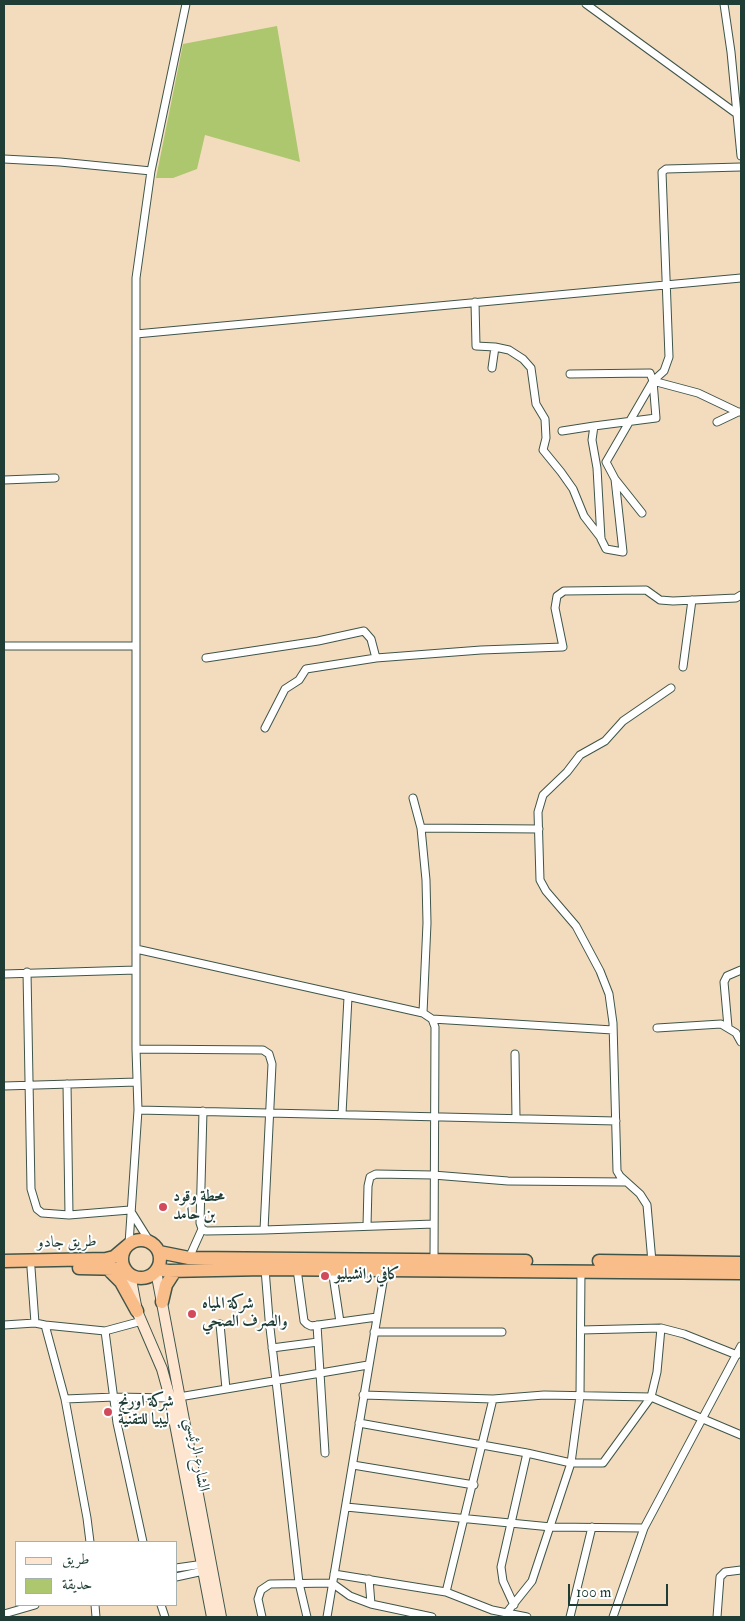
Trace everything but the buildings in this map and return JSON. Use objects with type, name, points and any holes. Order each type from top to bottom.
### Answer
[{"type":"highway","points":[[157,1270],[160,1260],[159,1252],[150,1242],[141,1240],[128,1245],[122,1256],[128,1272],[144,1278],[157,1270],[385,1270],[434,1265],[652,1262],[741,1263]]},
{"type":"highway","name":"طريق جادو","points":[[4,1265],[114,1258],[128,1245]]},
{"type":"highway","points":[[159,1252],[189,1258],[581,1270],[741,1272]]},
{"type":"highway","name":"طريق جادو","points":[[4,1265],[31,1268],[107,1268],[128,1272]]},
{"type":"highway","points":[[107,1268],[121,1282],[140,1316]]},
{"type":"highway","points":[[162,1302],[166,1285],[175,1271]]},
{"type":"street","points":[[128,1245],[138,1110],[136,1049],[136,278],[151,172],[186,4]]},
{"type":"street","points":[[586,4],[737,114]]},
{"type":"street","points":[[724,4],[731,52],[741,156]]},
{"type":"street","points":[[4,159],[60,162],[151,172]]},
{"type":"street","points":[[642,513],[615,479],[606,462],[653,381],[664,371],[668,357],[662,172],[666,169],[741,167]]},
{"type":"street","points":[[136,334],[741,278]]},
{"type":"street","points":[[475,302],[476,346],[509,350],[523,359],[531,368],[536,404],[545,419],[546,438],[543,450],[573,489],[584,516],[602,539],[606,549],[623,552],[615,479]]},
{"type":"street","points":[[492,368],[495,347]]},
{"type":"street","points":[[562,430],[656,418],[653,381],[650,373],[570,374]]},
{"type":"street","points":[[653,381],[698,393],[740,412]]},
{"type":"street","points":[[717,422],[740,412]]},
{"type":"street","points":[[594,426],[592,440],[597,468],[602,539]]},
{"type":"street","points":[[4,480],[55,478]]},
{"type":"street","points":[[265,728],[285,689],[299,680],[306,669],[376,658],[481,650],[563,647],[556,608],[557,596],[564,591],[646,590],[660,600],[736,598],[741,595]]},
{"type":"street","points":[[683,667],[692,600]]},
{"type":"street","points":[[206,658],[318,641],[364,631],[372,639],[376,658]]},
{"type":"street","points":[[4,646],[136,646]]},
{"type":"street","points":[[652,1262],[647,1204],[640,1194],[617,1171],[613,1030],[609,994],[603,977],[576,926],[546,891],[540,880],[538,803],[543,795],[567,772],[580,754],[605,741],[623,721],[671,688]]},
{"type":"street","points":[[414,798],[422,828],[427,923],[423,1013]]},
{"type":"street","points":[[422,828],[538,829]]},
{"type":"street","points":[[136,949],[423,1013],[432,1019],[613,1030]]},
{"type":"street","points":[[4,974],[136,970]]},
{"type":"street","points":[[728,1027],[724,982],[728,976],[741,970]]},
{"type":"street","points":[[27,972],[31,1189],[37,1209],[42,1213],[70,1215],[130,1210]]},
{"type":"street","points":[[342,1114],[348,997]]},
{"type":"street","points":[[432,1019],[435,1027],[434,1265]]},
{"type":"street","points":[[657,1028],[721,1024],[728,1027],[741,1042]]},
{"type":"street","points":[[136,1049],[262,1050],[269,1054],[272,1064],[264,1230]]},
{"type":"street","points":[[515,1054],[516,1118]]},
{"type":"street","points":[[4,1086],[137,1082]]},
{"type":"street","points":[[67,1084],[70,1215]]},
{"type":"street","points":[[138,1110],[616,1121]]},
{"type":"street","points":[[189,1258],[202,1229],[200,1223],[203,1111]]},
{"type":"street","points":[[367,1226],[370,1177],[376,1174],[433,1175],[508,1181],[626,1182]]},
{"type":"street","points":[[130,1210],[150,1242]]},
{"type":"street","points":[[202,1229],[206,1231],[264,1230],[434,1224]]},
{"type":"street","points":[[31,1268],[35,1323]]},
{"type":"street","points":[[265,1269],[272,1348],[299,1583],[307,1617]]},
{"type":"street","points":[[297,1269],[304,1321],[311,1326],[377,1317]]},
{"type":"street","points":[[332,1269],[340,1322]]},
{"type":"street","name":"الشارع الرئيسي","points":[[157,1270],[174,1398],[206,1567],[212,1617]]},
{"type":"street","points":[[327,1617],[385,1270]]},
{"type":"street","points":[[508,1614],[532,1581],[572,1463],[580,1396],[581,1270]]},
{"type":"street","name":"الشارع الرئيسي","points":[[128,1272],[140,1316],[174,1398]]},
{"type":"street","points":[[4,1326],[35,1323],[105,1331],[140,1316]]},
{"type":"street","points":[[220,1324],[226,1389]]},
{"type":"street","points":[[45,1325],[65,1399],[90,1541]]},
{"type":"street","points":[[316,1325],[321,1373],[325,1453]]},
{"type":"street","points":[[581,1330],[661,1328],[684,1334],[737,1354]]},
{"type":"street","points":[[359,1423],[527,1453],[572,1463],[597,1464],[607,1460],[651,1398],[657,1372],[661,1328]]},
{"type":"street","points":[[105,1331],[122,1453],[143,1541]]},
{"type":"street","points":[[374,1332],[502,1332]]},
{"type":"street","points":[[272,1348],[318,1342]]},
{"type":"street","points":[[613,1617],[644,1528],[741,1346]]},
{"type":"street","points":[[65,1399],[115,1396],[174,1398],[368,1365]]},
{"type":"street","points":[[363,1395],[493,1399],[580,1396],[651,1398],[741,1435]]},
{"type":"street","points":[[446,1592],[474,1485],[493,1399]]},
{"type":"street","points":[[514,1604],[503,1582],[501,1572],[510,1523],[527,1453]]},
{"type":"street","points":[[353,1465],[474,1485]]},
{"type":"street","points":[[346,1507],[551,1528],[644,1528]]},
{"type":"street","points":[[570,1617],[592,1527]]},
{"type":"street","points":[[178,1568],[206,1567]]},
{"type":"street","points":[[178,1576],[206,1567]]},
{"type":"street","name":"الشارع الرئيسي","points":[[206,1567],[221,1617]]},
{"type":"street","points":[[717,1617],[720,1576],[725,1572],[741,1570]]},
{"type":"street","points":[[334,1574],[446,1592],[492,1610],[527,1617]]},
{"type":"street","points":[[369,1579],[371,1604]]},
{"type":"street","points":[[262,1617],[258,1599],[261,1590],[270,1584],[299,1583],[332,1583],[350,1596],[371,1604],[432,1617]]},
{"type":"street","points":[[4,1614],[32,1606]]},
{"type":"street","points":[[156,1617],[165,1616]]},
{"type":"green space","points":[[277,26],[300,162],[205,135],[197,169],[173,178],[156,178],[183,44]]},
{"type":"place","name":"محطة وقود بن حامد","points":[[163,1207]]},
{"type":"place","name":"كافي رانشيليو","points":[[325,1276]]},
{"type":"place","name":"شركة المياه والصرف الصحي","points":[[192,1314]]},
{"type":"place","name":"شركة اورنج ليبيا للتقنية","points":[[108,1412]]}]
